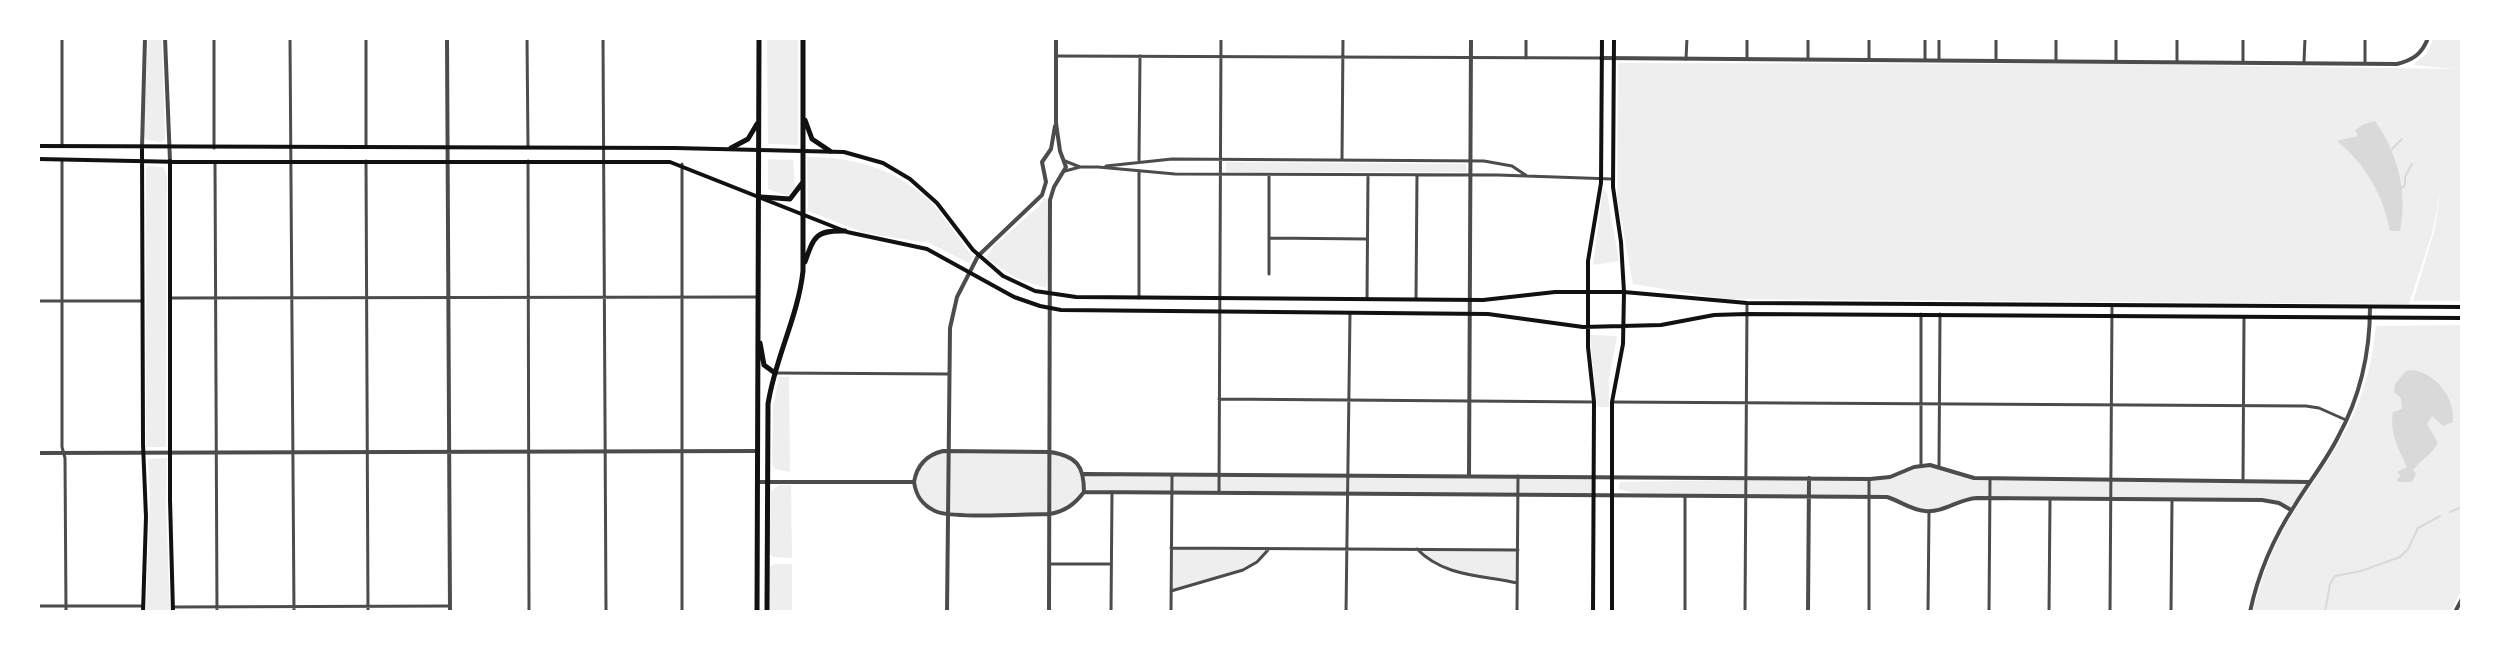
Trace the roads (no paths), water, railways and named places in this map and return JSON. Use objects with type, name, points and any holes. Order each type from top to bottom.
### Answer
[{"type":"main road","points":[[757,612],[759,38]]},
{"type":"main road","points":[[767,612],[768,411],[775,373],[796,306],[803,266],[803,38]]},
{"type":"main road","points":[[1593,612],[1594,402],[1587,327],[1590,243],[1601,179],[1602,38]]},
{"type":"main road","points":[[1612,612],[1612,402],[1624,327],[1623,258],[1613,179],[1614,38]]},
{"type":"main road","points":[[803,112],[812,139],[830,151]]},
{"type":"main road","points":[[731,148],[751,136],[759,120]]},
{"type":"main road","points":[[38,146],[62,143],[214,148],[731,148],[830,151],[871,159],[910,179],[937,203],[978,256],[1011,281],[1027,289],[1050,294],[1139,298],[1470,300],[1555,292],[1624,292],[1747,303],[2462,307]]},
{"type":"main road","points":[[142,147],[146,517],[143,609]]},
{"type":"main road","points":[[38,159],[215,164],[291,161],[666,161],[682,164],[845,231],[927,249],[1014,297],[1051,309],[1503,315],[1559,326],[1587,327],[1661,325],[1714,315],[1747,314],[2462,318]]},
{"type":"main road","points":[[170,161],[170,513],[174,609]]},
{"type":"main road","points":[[759,197],[790,199],[803,182]]},
{"type":"main road","points":[[803,266],[816,237],[827,231],[845,231]]},
{"type":"main road","points":[[758,327],[764,365],[775,373]]},
{"type":"street","points":[[62,38],[62,143]]},
{"type":"street","points":[[142,147],[145,38]]},
{"type":"street","points":[[165,38],[170,161]]},
{"type":"street","points":[[214,38],[214,148]]},
{"type":"street","points":[[290,38],[294,612]]},
{"type":"street","points":[[366,38],[366,147]]},
{"type":"street","points":[[174,609],[368,606],[450,609],[447,38]]},
{"type":"street","points":[[527,38],[528,148]]},
{"type":"street","points":[[603,38],[606,612]]},
{"type":"street","points":[[947,612],[952,312],[978,256],[1039,201],[1045,188],[1042,162],[1052,146],[1056,123],[1056,38]]},
{"type":"street","points":[[1219,492],[1221,38]]},
{"type":"street","points":[[1342,160],[1343,38]]},
{"type":"street","points":[[1469,476],[1471,38]]},
{"type":"street","points":[[1526,38],[1526,58]]},
{"type":"street","points":[[1686,59],[1687,38]]},
{"type":"street","points":[[1747,38],[1747,59]]},
{"type":"street","points":[[1808,38],[1808,59]]},
{"type":"street","points":[[1869,38],[1869,60]]},
{"type":"street","points":[[1925,38],[1925,60]]},
{"type":"street","points":[[1939,38],[1939,60]]},
{"type":"street","points":[[1996,38],[1996,60]]},
{"type":"street","points":[[2056,38],[2056,60]]},
{"type":"street","points":[[2116,38],[2116,61]]},
{"type":"street","points":[[2177,38],[2177,62]]},
{"type":"street","points":[[2243,38],[2243,62]]},
{"type":"street","points":[[2304,63],[2305,38]]},
{"type":"street","points":[[2365,38],[2365,64]]},
{"type":"street","points":[[1056,56],[2397,64],[2413,60],[2428,38]]},
{"type":"street","points":[[1139,162],[1140,56]]},
{"type":"street","points":[[1056,123],[1065,171]]},
{"type":"street","points":[[1047,155],[1055,154],[1080,167]]},
{"type":"street","points":[[62,159],[66,612]]},
{"type":"street","points":[[1098,167],[1220,159],[1471,161],[1500,163],[1527,176]]},
{"type":"street","points":[[366,161],[368,612]]},
{"type":"street","points":[[528,161],[529,612]]},
{"type":"street","points":[[215,164],[217,609]]},
{"type":"street","points":[[682,164],[682,612]]},
{"type":"street","points":[[1049,612],[1050,200],[1065,171],[1098,167],[1220,174],[1613,179]]},
{"type":"street","points":[[1139,171],[1139,298]]},
{"type":"street","points":[[1044,174],[1052,178],[1060,177]]},
{"type":"street","points":[[1269,175],[1269,274]]},
{"type":"street","points":[[1367,299],[1368,175]]},
{"type":"street","points":[[1416,299],[1417,175]]},
{"type":"street","points":[[1269,238],[1367,239]]},
{"type":"street","points":[[171,298],[758,297]]},
{"type":"street","points":[[38,301],[142,301]]},
{"type":"street","points":[[1745,612],[1747,303]]},
{"type":"street","points":[[2110,612],[2112,306]]},
{"type":"street","points":[[2250,612],[2264,566],[2291,510],[2346,420],[2364,368],[2369,344],[2370,307]]},
{"type":"street","points":[[1346,612],[1350,313]]},
{"type":"street","points":[[1921,314],[1921,466]]},
{"type":"street","points":[[1939,466],[1940,314]]},
{"type":"street","points":[[2243,481],[2244,316]]},
{"type":"street","points":[[775,373],[949,374]]},
{"type":"street","points":[[1219,399],[1594,402]]},
{"type":"street","points":[[1612,402],[2313,407],[2346,420]]},
{"type":"street","points":[[38,453],[757,451]]},
{"type":"street","points":[[949,451],[1050,452],[1064,454],[1075,461],[1084,474],[1084,492],[1063,511],[1050,514],[940,513],[925,505],[915,491],[916,473],[928,457],[949,451]]},
{"type":"street","points":[[1084,474],[1870,479],[1890,477],[1921,466],[1939,466],[1968,477],[1990,479],[2309,482]]},
{"type":"street","points":[[1171,612],[1172,474]]},
{"type":"street","points":[[1517,612],[1518,476]]},
{"type":"street","points":[[1808,612],[1809,478]]},
{"type":"street","points":[[1869,612],[1870,479]]},
{"type":"street","points":[[1989,612],[1990,479]]},
{"type":"street","points":[[757,482],[914,482]]},
{"type":"street","points":[[1084,492],[1887,497],[1929,511],[1950,507],[1964,499],[1990,498],[2272,500],[2291,510]]},
{"type":"street","points":[[1111,612],[1112,492]]},
{"type":"street","points":[[1685,496],[1685,612]]},
{"type":"street","points":[[2049,612],[2050,498]]},
{"type":"street","points":[[2171,612],[2172,499]]},
{"type":"street","points":[[1928,612],[1929,511]]},
{"type":"street","points":[[1171,548],[1518,550]]},
{"type":"street","points":[[1171,591],[1243,570],[1257,562],[1270,548]]},
{"type":"street","points":[[1417,549],[1433,563],[1448,569],[1518,583]]},
{"type":"street","points":[[1049,564],[1111,564]]},
{"type":"street","points":[[2455,612],[2462,599]]},
{"type":"street","points":[[38,606],[143,609]]},
{"type":"waterway","points":[[2392,149],[2402,139]]},
{"type":"waterway","points":[[2402,188],[2412,164]]},
{"type":"waterway","points":[[2450,512],[2462,507]]},
{"type":"waterway","points":[[2325,612],[2330,584],[2335,576],[2361,571],[2400,557],[2408,549],[2418,528],[2440,516]]}]
